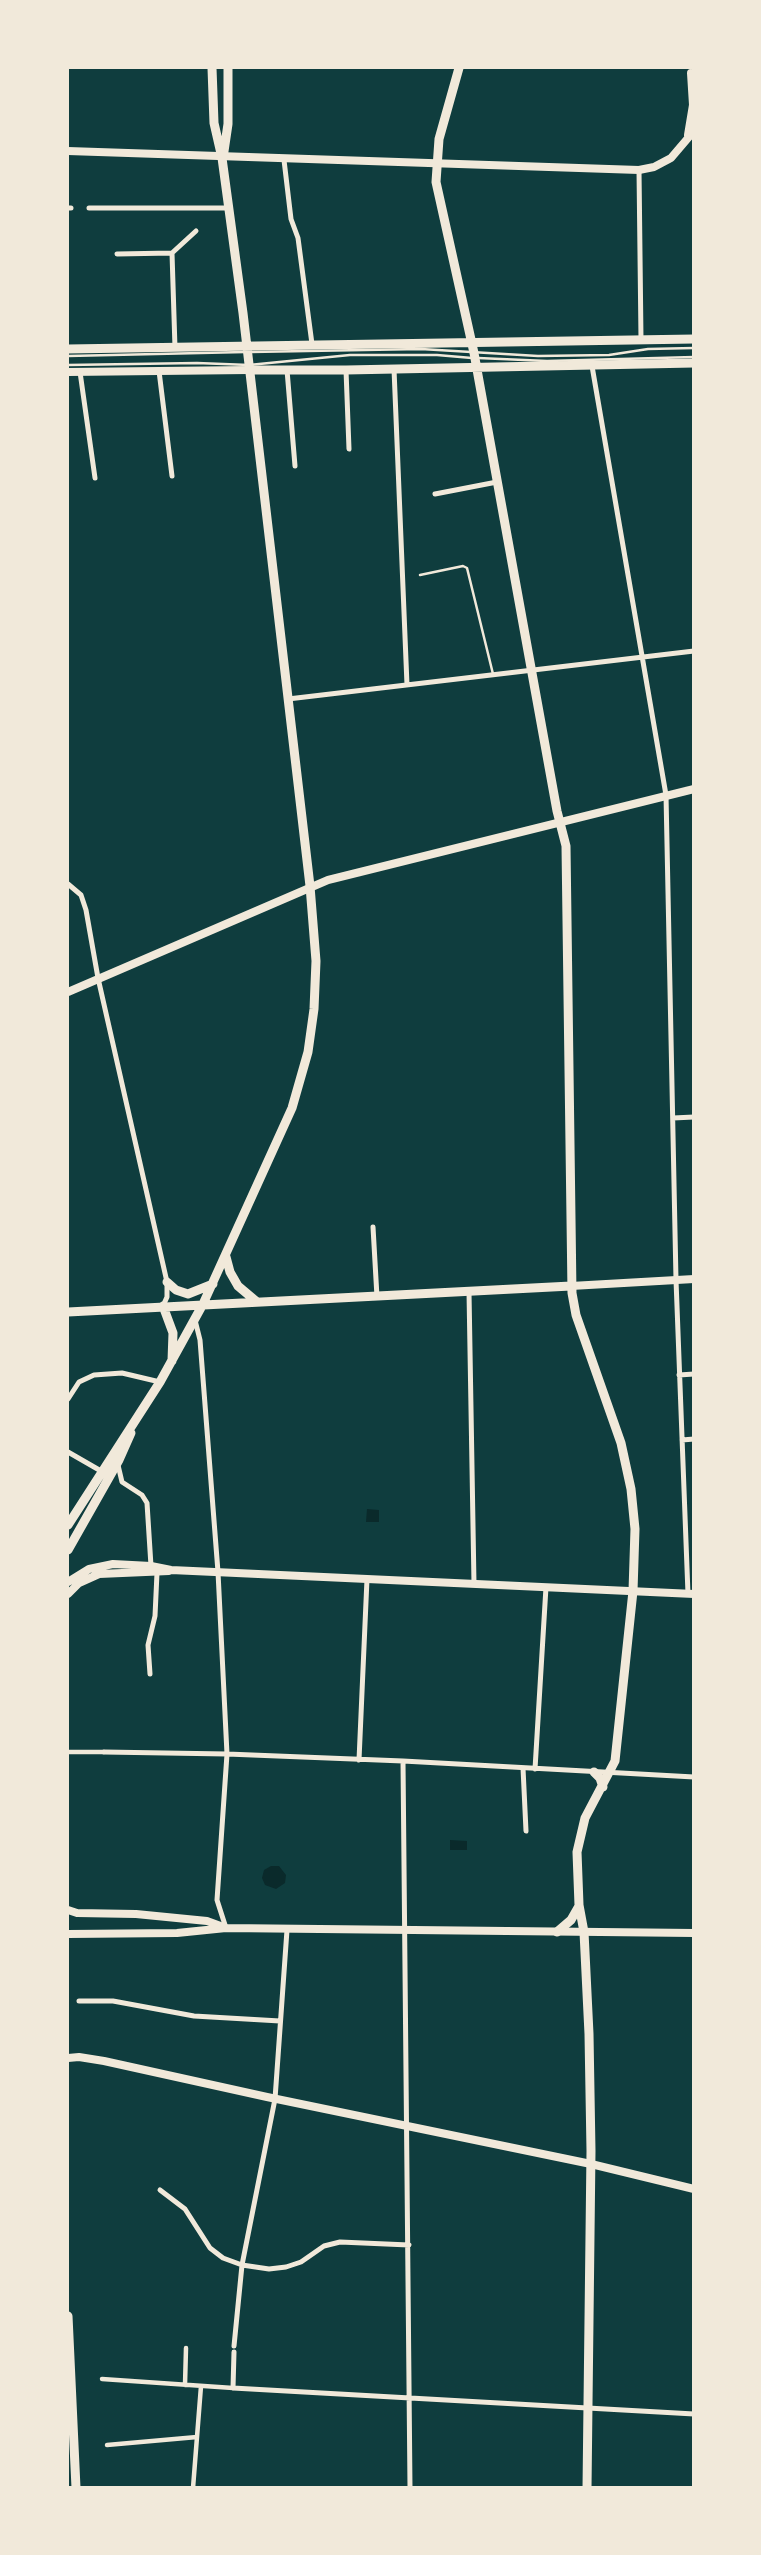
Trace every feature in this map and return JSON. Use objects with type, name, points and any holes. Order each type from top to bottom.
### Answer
[{"type":"main road","points":[[68,1525],[101,1471],[132,1428],[171,1364],[213,1284],[285,1126],[308,1052],[314,1009],[316,961],[310,886],[248,349],[222,158],[214,123],[212,68]]},
{"type":"main road","points":[[222,158],[228,124],[228,68]]},
{"type":"main road","points":[[459,68],[440,132],[436,164],[440,205],[475,356],[531,670],[567,858],[571,1286],[576,1316],[626,1461],[635,1528],[633,1591],[615,1761],[611,1773],[585,1818],[579,1841],[579,1905],[584,1932],[591,2164],[587,2488]]},
{"type":"main road","points":[[684,144],[693,110],[691,72]]},
{"type":"main road","points":[[68,152],[639,170],[662,163],[684,144],[694,131]]},
{"type":"main road","points":[[68,349],[248,349],[312,344],[694,339]]},
{"type":"main road","points":[[68,372],[159,371],[249,367],[286,370],[394,370],[694,362]]},
{"type":"main road","points":[[68,992],[310,886],[338,877],[694,789]]},
{"type":"main road","points":[[226,1256],[230,1272],[238,1286],[257,1302]]},
{"type":"main road","points":[[68,1312],[694,1279]]},
{"type":"main road","points":[[167,1282],[180,1292],[188,1294],[213,1284]]},
{"type":"main road","points":[[163,1306],[173,1333],[171,1364]]},
{"type":"main road","points":[[68,1550],[119,1460],[132,1428]]},
{"type":"main road","points":[[68,1582],[89,1569],[105,1565],[152,1566],[171,1570],[691,1594]]},
{"type":"main road","points":[[68,1594],[79,1583],[99,1574],[113,1572],[157,1573],[171,1570]]},
{"type":"main road","points":[[594,1772],[600,1778],[603,1787]]},
{"type":"main road","points":[[556,1932],[571,1920],[579,1905]]},
{"type":"main road","points":[[68,1910],[77,1914],[136,1914],[208,1921],[226,1928]]},
{"type":"main road","points":[[68,1934],[177,1933],[226,1928],[694,1932]]},
{"type":"main road","points":[[68,2058],[79,2057],[104,2061],[407,2127],[591,2164],[694,2189]]},
{"type":"main road","points":[[68,2316],[76,2488]]},
{"type":"street","points":[[284,160],[291,219],[298,238],[312,344]]},
{"type":"street","points":[[639,170],[641,339]]},
{"type":"street","points":[[89,208],[229,208]]},
{"type":"street","points":[[117,254],[172,253],[196,231]]},
{"type":"street","points":[[172,253],[175,348]]},
{"type":"street","points":[[592,366],[666,795],[676,1280],[682,1440],[691,1594]]},
{"type":"street","points":[[286,370],[295,466]]},
{"type":"street","points":[[346,370],[349,449]]},
{"type":"street","points":[[394,370],[407,685]]},
{"type":"street","points":[[159,371],[172,476]]},
{"type":"street","points":[[80,372],[95,478]]},
{"type":"street","points":[[435,494],[497,482]]},
{"type":"street","points":[[288,698],[493,676],[694,651]]},
{"type":"street","points":[[68,884],[74,887],[82,899],[167,1282],[167,1297],[163,1306]]},
{"type":"street","points":[[673,1118],[694,1117]]},
{"type":"street","points":[[373,1228],[377,1297]]},
{"type":"street","points":[[469,1292],[474,1584]]},
{"type":"street","points":[[195,1320],[200,1340],[218,1572],[227,1754],[217,1900],[226,1928]]},
{"type":"street","points":[[68,1399],[78,1382],[94,1374],[122,1373],[160,1382]]},
{"type":"street","points":[[679,1374],[694,1374]]},
{"type":"street","points":[[682,1440],[694,1439]]},
{"type":"street","points":[[68,1452],[101,1471]]},
{"type":"street","points":[[119,1460],[118,1471],[122,1482],[142,1495],[147,1503],[152,1566]]},
{"type":"street","points":[[150,1674],[148,1645],[155,1616],[157,1573]]},
{"type":"street","points":[[359,1760],[367,1579]]},
{"type":"street","points":[[535,1769],[546,1587]]},
{"type":"street","points":[[68,1752],[227,1754],[404,1761],[694,1777]]},
{"type":"street","points":[[404,1761],[410,2488]]},
{"type":"street","points":[[523,1768],[526,1832]]},
{"type":"street","points":[[233,2388],[234,2349],[242,2265],[275,2099],[287,1930]]},
{"type":"street","points":[[79,2001],[118,2002],[194,2016],[280,2021]]},
{"type":"street","points":[[160,2190],[185,2209],[210,2248],[223,2258],[242,2265],[269,2269],[286,2267],[301,2262],[328,2244],[340,2242],[409,2245]]},
{"type":"street","points":[[185,2385],[186,2348]]},
{"type":"street","points":[[102,2379],[410,2399],[694,2414]]},
{"type":"street","points":[[193,2488],[201,2386]]},
{"type":"street","points":[[107,2445],[197,2437]]},
{"type":"lane","points":[[68,365],[197,363],[249,367],[350,355],[586,356],[648,349],[694,348]]},
{"type":"lane","points":[[68,356],[248,349],[421,349],[475,356],[547,361],[694,357]]},
{"type":"lane","points":[[420,575],[463,566],[467,568],[493,676]]},
{"type":"water","points":[[367,1509],[379,1510],[379,1522],[366,1522]]},
{"type":"water","points":[[450,1840],[467,1841],[467,1850],[450,1850]]},
{"type":"water","points":[[271,1866],[279,1866],[286,1875],[285,1883],[276,1889],[265,1885],[262,1878],[264,1870]]}]
